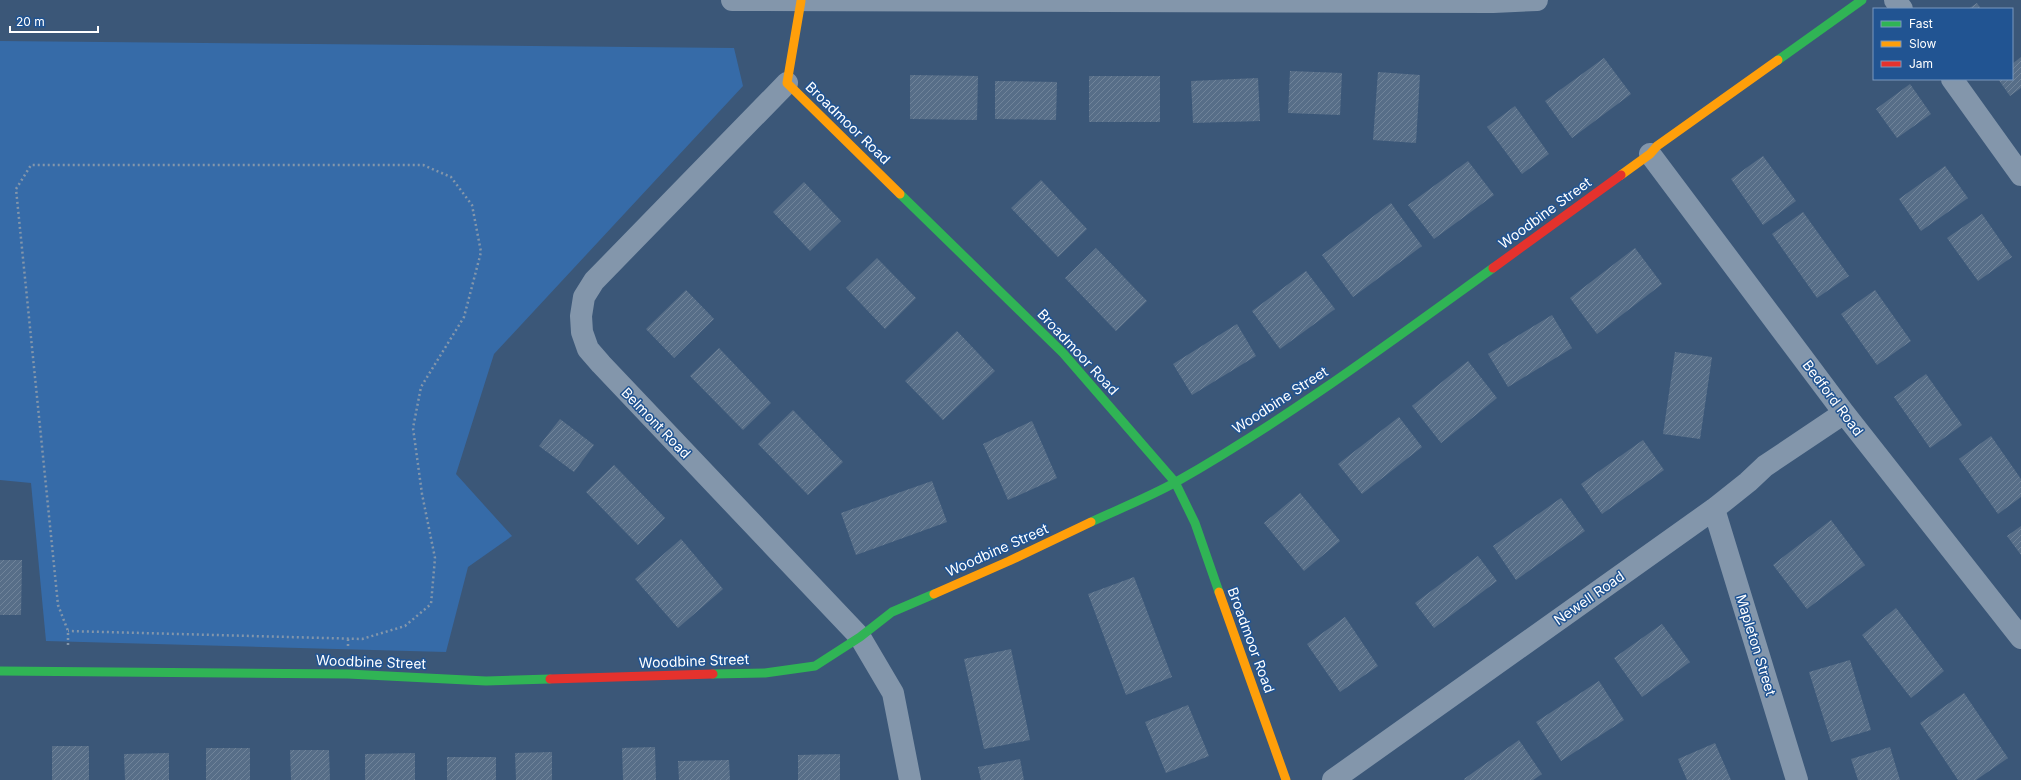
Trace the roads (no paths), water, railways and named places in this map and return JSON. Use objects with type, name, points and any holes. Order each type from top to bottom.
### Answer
[{"type":"street","points":[[732,0],[1493,2],[1537,0]]},
{"type":"street","name":"Woodbine Street","points":[[0,671],[348,674],[486,681],[758,673],[815,666],[860,637],[892,612],[1009,562],[1175,482],[1287,414],[1356,367],[1650,154],[1657,146],[1862,0]]},
{"type":"street","points":[[1895,0],[1901,8]]},
{"type":"street","name":"Broadmoor Road","points":[[801,1],[787,84],[1063,353],[1175,482],[1195,523],[1286,780]]},
{"type":"street","points":[[1953,80],[2021,175]]},
{"type":"street","name":"Belmont Road","points":[[787,84],[594,280],[584,298],[581,316],[582,332],[588,349],[601,364],[860,637],[893,693],[910,780]]},
{"type":"street","name":"Bedford Road","points":[[1650,154],[1844,413],[2021,638]]},
{"type":"street","name":"Newell Road","points":[[1333,780],[1714,509],[1748,482],[1765,466],[1844,413]]},
{"type":"street","name":"Mapleton Street","points":[[1714,509],[1797,780]]}]
